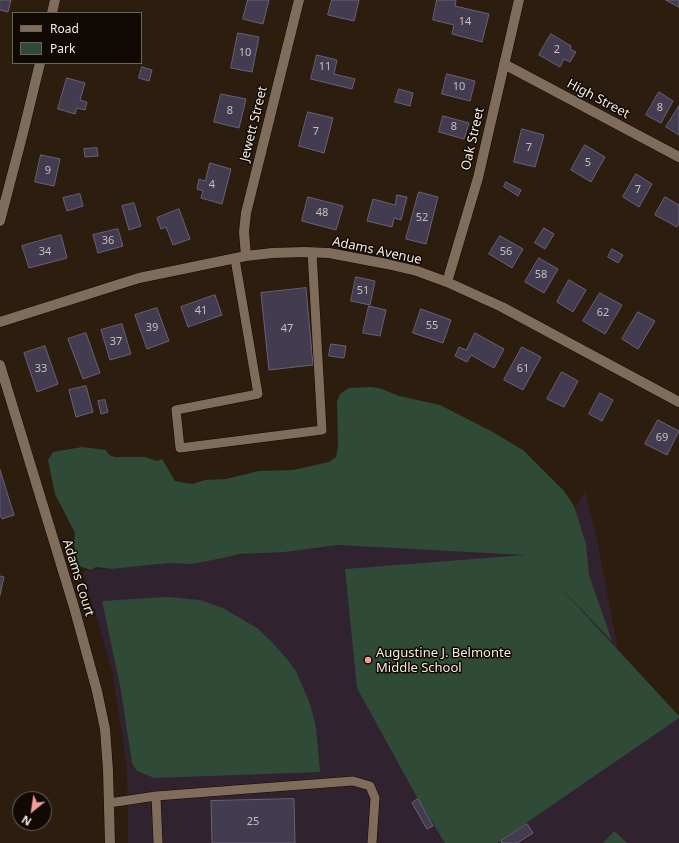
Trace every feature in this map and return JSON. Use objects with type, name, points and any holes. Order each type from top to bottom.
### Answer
[{"type":"street","points":[[52,12],[55,0]]},
{"type":"street","name":"Jewett Street","points":[[246,256],[244,232],[246,213],[299,0]]},
{"type":"street","name":"Oak Street","points":[[447,282],[478,178],[519,0]]},
{"type":"street","points":[[0,221],[40,64]]},
{"type":"street","name":"High Street","points":[[504,64],[679,156]]},
{"type":"street","name":"Adams Avenue","points":[[0,322],[139,278],[246,256],[272,253],[312,252],[387,264],[447,282],[508,310],[679,402]]},
{"type":"street","name":"Adams Court","points":[[0,365],[96,683],[105,729],[110,843]]},
{"type":"lane","points":[[234,258],[258,394],[176,410],[180,448],[322,430],[312,252]]},
{"type":"lane","points":[[109,803],[156,796],[352,781],[370,786],[376,798],[372,843]]},
{"type":"lane","points":[[156,796],[158,843]]},
{"type":"shaded area","name":"Augustine J. Belmonte Middle School","points":[[585,491],[596,535],[618,650],[679,717],[679,843],[128,843],[127,767],[112,670],[83,571],[566,523]]},
{"type":"green space","points":[[372,387],[382,389],[399,396],[440,405],[491,431],[523,450],[564,491],[574,506],[586,544],[589,575],[612,641],[555,582],[679,716],[679,718],[497,843],[445,843],[418,799],[357,688],[345,569],[525,555],[339,545],[284,552],[241,554],[193,564],[169,563],[111,569],[96,567],[91,570],[79,566],[74,545],[75,533],[55,494],[48,460],[53,452],[82,447],[106,450],[109,455],[115,457],[145,457],[157,461],[162,459],[175,481],[192,484],[205,480],[226,479],[259,471],[293,470],[329,462],[336,457],[338,446],[337,401],[340,394],[349,388]]},
{"type":"green space","points":[[167,597],[200,600],[223,608],[257,628],[286,658],[296,671],[310,704],[316,727],[320,772],[154,778],[137,771],[132,763],[120,685],[102,601]]},
{"type":"green space","points":[[614,831],[627,843],[603,843]]},
{"type":"building","points":[[0,0],[11,0],[8,12],[0,10]]},
{"type":"building","points":[[248,0],[269,0],[263,24],[243,19]]},
{"type":"building","points":[[332,0],[359,0],[354,21],[328,15]]},
{"type":"building","points":[[437,0],[456,0],[455,6],[489,14],[482,42],[452,34],[454,25],[433,20]]},
{"type":"building","points":[[666,0],[679,0],[679,7]]},
{"type":"building","points":[[238,33],[259,37],[252,72],[231,68]]},
{"type":"building","points":[[551,34],[571,46],[570,49],[576,52],[570,62],[564,59],[560,67],[539,55]]},
{"type":"building","points":[[317,55],[337,60],[334,74],[355,79],[352,89],[311,79]]},
{"type":"building","points":[[142,67],[152,70],[149,81],[139,78]]},
{"type":"building","points":[[447,74],[475,81],[470,101],[442,94]]},
{"type":"building","points":[[67,78],[85,83],[80,100],[87,102],[85,110],[77,108],[75,114],[58,109]]},
{"type":"building","points":[[399,89],[413,93],[410,106],[395,102]]},
{"type":"building","points":[[659,92],[673,101],[661,123],[646,115]]},
{"type":"building","points":[[221,94],[246,99],[239,128],[214,122]]},
{"type":"building","points":[[679,106],[679,135],[666,127]]},
{"type":"building","points":[[308,112],[333,118],[324,153],[299,146]]},
{"type":"building","points":[[443,116],[469,123],[464,139],[439,132]]},
{"type":"building","points":[[522,129],[544,135],[535,167],[514,162]]},
{"type":"building","points":[[585,145],[605,157],[591,182],[571,170]]},
{"type":"building","points":[[97,148],[98,156],[85,157],[84,149]]},
{"type":"building","points":[[41,155],[60,159],[54,186],[35,182]]},
{"type":"building","points":[[210,163],[231,169],[222,204],[201,198],[203,191],[197,189],[199,179],[205,181]]},
{"type":"building","points":[[636,174],[652,184],[639,207],[623,197]]},
{"type":"building","points":[[506,182],[521,190],[518,196],[504,187]]},
{"type":"building","points":[[419,192],[438,197],[426,244],[406,239]]},
{"type":"building","points":[[80,194],[83,206],[67,211],[63,198]]},
{"type":"building","points":[[397,195],[407,197],[401,220],[394,218],[392,227],[367,221],[373,199],[395,205]]},
{"type":"building","points":[[308,197],[343,206],[336,230],[302,221]]},
{"type":"building","points":[[665,197],[679,205],[679,223],[677,227],[655,215]]},
{"type":"building","points":[[134,203],[141,226],[129,230],[122,206]]},
{"type":"building","points":[[179,209],[190,239],[173,245],[166,227],[161,229],[157,218]]},
{"type":"building","points":[[544,228],[554,234],[545,249],[535,243]]},
{"type":"building","points":[[118,229],[123,246],[98,253],[93,235]]},
{"type":"building","points":[[61,235],[67,258],[29,268],[22,246]]},
{"type":"building","points":[[500,236],[523,249],[512,268],[489,254]]},
{"type":"building","points":[[612,249],[623,255],[618,263],[608,257]]},
{"type":"building","points":[[539,258],[558,269],[544,293],[525,282]]},
{"type":"building","points":[[356,277],[375,281],[370,305],[351,301]]},
{"type":"building","points":[[569,280],[586,290],[573,312],[557,302]]},
{"type":"building","points":[[306,288],[313,365],[269,370],[261,293]]},
{"type":"building","points":[[600,293],[622,305],[605,334],[583,321]]},
{"type":"building","points":[[215,295],[222,315],[188,327],[181,307]]},
{"type":"building","points":[[369,306],[386,310],[380,336],[363,333]]},
{"type":"building","points":[[157,308],[169,341],[147,349],[135,315]]},
{"type":"building","points":[[421,309],[451,320],[443,343],[413,333]]},
{"type":"building","points":[[638,312],[655,321],[638,349],[622,339]]},
{"type":"building","points":[[122,324],[131,354],[110,360],[101,330]]},
{"type":"building","points":[[86,333],[100,373],[83,379],[68,339]]},
{"type":"building","points":[[475,333],[504,349],[494,368],[471,355],[467,362],[455,356],[459,347],[466,350]]},
{"type":"building","points":[[331,344],[346,346],[344,358],[329,356]]},
{"type":"building","points":[[45,346],[58,384],[37,392],[24,353]]},
{"type":"building","points":[[522,347],[541,357],[523,390],[504,380]]},
{"type":"building","points":[[562,372],[578,381],[564,407],[547,399]]},
{"type":"building","points":[[86,386],[93,412],[76,417],[69,390]]},
{"type":"building","points":[[600,393],[613,400],[602,421],[589,414]]},
{"type":"building","points":[[105,400],[108,412],[101,414],[98,401]]},
{"type":"building","points":[[658,420],[679,431],[667,455],[645,444]]},
{"type":"building","points":[[0,470],[14,515],[2,519],[0,514]]},
{"type":"building","points":[[0,576],[4,577],[0,595]]},
{"type":"building","points":[[294,799],[295,843],[212,843],[211,801]]},
{"type":"building","points":[[418,799],[433,826],[427,829],[412,803]]},
{"type":"building","points":[[527,824],[533,833],[517,843],[502,843],[501,841]]},
{"type":"place","name":"Augustine J. Belmonte Middle School","points":[[368,660]]}]
